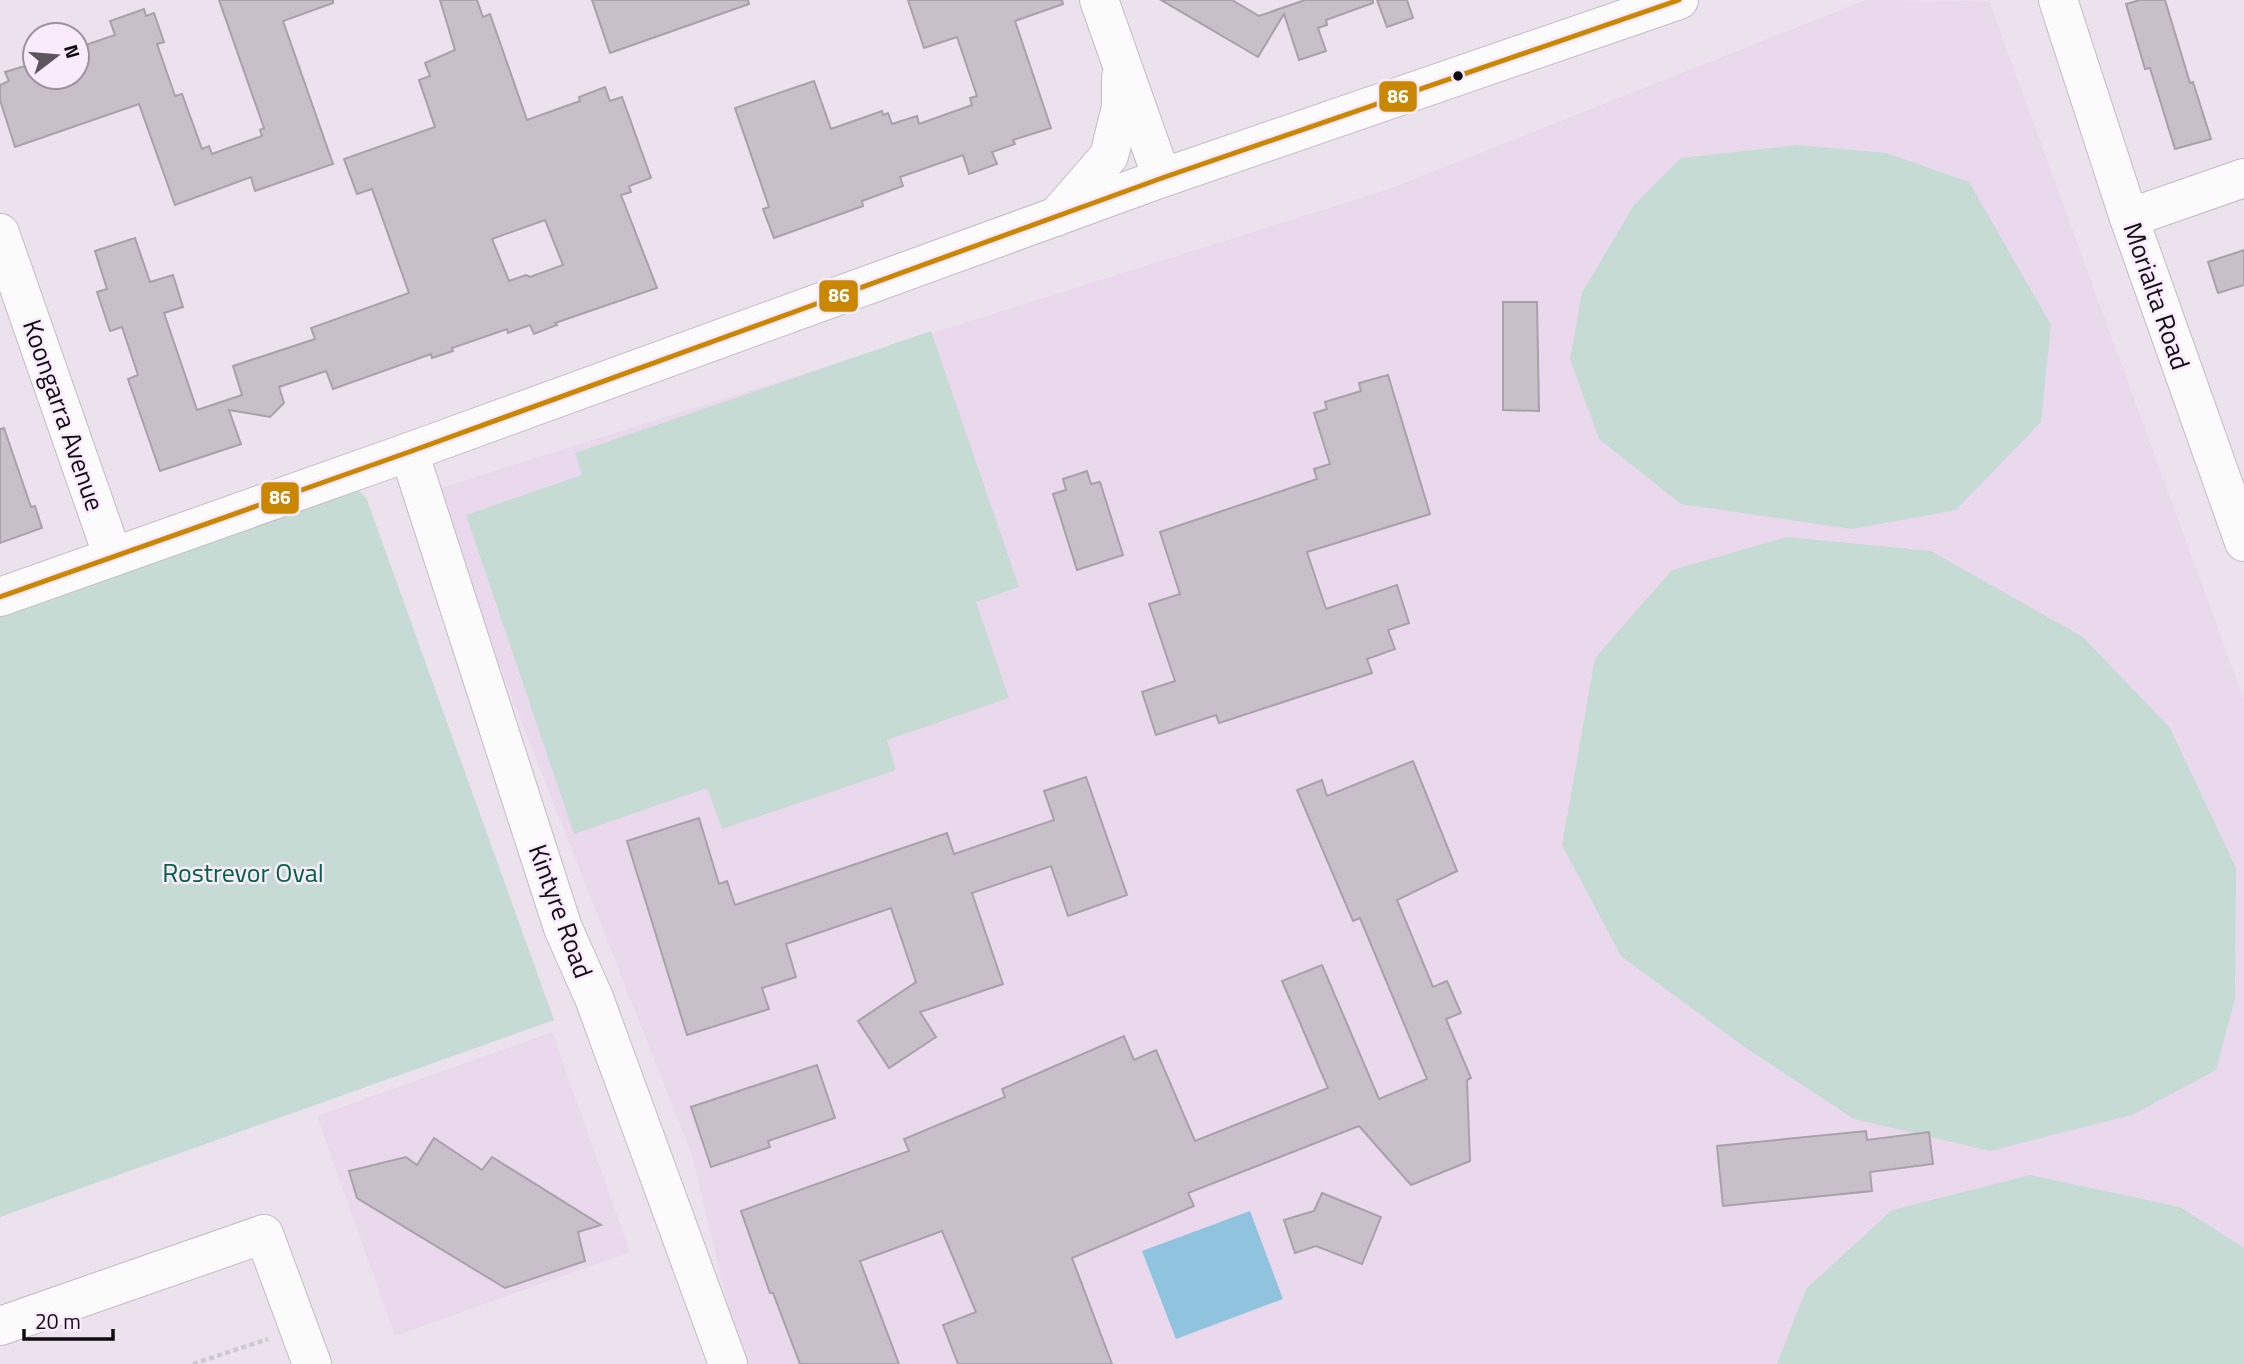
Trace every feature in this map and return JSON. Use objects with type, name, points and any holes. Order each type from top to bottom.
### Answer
[{"type":"street","points":[[1099,0],[1162,178]]},
{"type":"street","points":[[0,597],[409,452],[1162,178],[1679,0]]},
{"type":"street","name":"Morialta Road","points":[[2031,0],[2073,49]]},
{"type":"street","name":"Morialta Road","points":[[2059,0],[2129,218],[2244,542]]},
{"type":"street","points":[[1056,217],[1109,156],[1121,107],[1121,64]]},
{"type":"street","points":[[2129,218],[2244,178]]},
{"type":"street","name":"Koongarra Avenue","points":[[0,233],[113,556]]},
{"type":"street","name":"Kintyre Road","points":[[409,452],[563,928],[594,998],[728,1364]]},
{"type":"street","points":[[0,1326],[264,1234],[312,1364]]},
{"type":"path","points":[[192,1364],[273,1337]]},
{"type":"shaded area","points":[[1866,0],[1989,1],[2244,700],[2244,1364],[742,1364],[692,1156],[431,491],[1389,189]]},
{"type":"shaded area","points":[[552,1032],[630,1252],[395,1336],[317,1116]]},
{"type":"green space","points":[[1797,145],[1886,153],[1969,182],[2051,325],[2041,422],[1956,510],[1852,529],[1681,504],[1599,439],[1570,359],[1582,293],[1634,205],[1681,158]]},
{"type":"green space","points":[[931,331],[1019,587],[976,602],[1009,698],[887,740],[896,770],[722,829],[707,788],[574,834],[466,515],[582,475],[575,453]]},
{"type":"green space","name":"Rostrevor Oval","points":[[355,488],[366,497],[554,1020],[0,1217],[0,613]]},
{"type":"green space","points":[[1787,537],[1931,551],[2083,637],[2170,728],[2236,868],[2235,999],[2216,1070],[2132,1115],[1990,1151],[1854,1119],[1743,1046],[1621,956],[1562,845],[1595,658],[1672,570]]},
{"type":"green space","points":[[2030,1175],[2180,1207],[2244,1248],[2244,1364],[1777,1364],[1806,1289],[1892,1210]]},
{"type":"water","points":[[1250,1211],[1283,1299],[1176,1339],[1142,1251]]},
{"type":"building","points":[[219,0],[333,0],[333,3],[283,21],[333,164],[255,191],[251,177],[175,205],[139,104],[15,147],[0,100],[0,85],[9,81],[5,72],[21,67],[21,91],[91,91],[91,43],[115,35],[110,21],[144,9],[146,16],[154,13],[164,42],[157,44],[175,96],[182,94],[202,149],[209,146],[212,154],[262,136],[260,130],[264,128]]},
{"type":"building","points":[[440,0],[477,0],[483,17],[490,14],[527,120],[580,101],[579,97],[605,87],[610,101],[622,97],[651,178],[629,186],[631,192],[621,195],[657,288],[555,323],[557,325],[534,334],[530,325],[508,333],[507,329],[452,348],[453,351],[432,358],[431,354],[333,389],[326,371],[279,387],[284,403],[270,417],[229,410],[241,444],[160,471],[128,379],[138,375],[122,327],[110,331],[97,292],[107,289],[95,251],[135,238],[150,282],[173,275],[183,307],[164,313],[197,410],[242,395],[233,366],[315,339],[311,328],[409,293],[372,189],[357,194],[344,159],[435,127],[419,80],[430,76],[425,63],[455,50]],"holes":[[[545,220],[563,265],[530,277],[526,275],[509,281],[492,239]]]},
{"type":"building","points":[[592,0],[748,0],[749,4],[610,53]]},
{"type":"building","points":[[908,0],[1062,0],[1063,4],[1015,21],[1051,128],[1013,140],[1015,144],[992,152],[997,164],[969,174],[963,155],[900,177],[903,186],[862,201],[863,206],[774,238],[763,209],[769,207],[735,108],[814,81],[831,129],[882,111],[883,115],[888,113],[892,124],[917,116],[919,124],[972,105],[970,98],[977,96],[957,37],[924,48]]},
{"type":"building","points":[[1161,0],[1232,0],[1259,16],[1305,0],[1373,0],[1373,3],[1326,20],[1327,25],[1318,28],[1326,51],[1299,60],[1284,14],[1258,57]]},
{"type":"building","points":[[1377,0],[1407,0],[1413,18],[1387,27]]},
{"type":"building","points":[[2140,0],[2165,0],[2190,83],[2193,82],[2211,139],[2175,149],[2150,68],[2145,69],[2126,4]]},
{"type":"building","points":[[2244,250],[2244,285],[2218,293],[2208,262]]},
{"type":"building","points":[[1503,302],[1537,302],[1539,411],[1503,410]]},
{"type":"building","points":[[1388,375],[1430,514],[1307,552],[1326,609],[1397,585],[1409,623],[1388,630],[1395,649],[1367,659],[1372,673],[1219,723],[1216,715],[1156,735],[1142,692],[1175,681],[1149,604],[1180,594],[1160,532],[1317,479],[1314,469],[1330,464],[1314,413],[1327,409],[1325,402],[1361,391],[1359,383]]},
{"type":"building","points":[[4,428],[31,507],[35,506],[42,528],[0,543],[0,429]]},
{"type":"building","points":[[1087,471],[1091,484],[1100,482],[1123,555],[1077,570],[1053,494],[1066,490],[1063,479]]},
{"type":"building","points":[[1413,761],[1457,871],[1397,900],[1433,987],[1447,981],[1461,1013],[1446,1019],[1471,1078],[1467,1080],[1470,1161],[1411,1185],[1359,1126],[1188,1193],[1194,1206],[1072,1258],[1112,1364],[958,1364],[943,1325],[976,1312],[942,1231],[860,1261],[899,1364],[800,1364],[773,1293],[770,1293],[741,1211],[909,1151],[904,1139],[1005,1097],[1002,1089],[1124,1036],[1134,1060],[1156,1050],[1195,1141],[1328,1088],[1282,981],[1322,965],[1379,1099],[1427,1079],[1360,918],[1353,921],[1297,790],[1322,780],[1327,796]]},
{"type":"building","points":[[1086,777],[1127,895],[1068,916],[1051,866],[972,893],[1003,984],[920,1012],[936,1037],[889,1068],[858,1021],[916,982],[891,908],[786,944],[796,977],[762,988],[769,1009],[687,1035],[627,841],[699,818],[719,884],[727,881],[735,905],[947,833],[954,854],[1054,820],[1044,791]]},
{"type":"building","points":[[817,1065],[835,1118],[768,1141],[770,1147],[711,1167],[691,1107]]},
{"type":"building","points":[[1866,1131],[1867,1140],[1929,1132],[1933,1164],[1870,1172],[1872,1191],[1723,1206],[1717,1146]]},
{"type":"building","points":[[434,1138],[482,1170],[492,1157],[601,1225],[578,1232],[585,1261],[505,1288],[357,1198],[349,1171],[406,1157],[417,1165]]},
{"type":"building","points":[[1322,1193],[1381,1217],[1362,1264],[1316,1246],[1295,1253],[1284,1220],[1314,1211]]},
{"type":"transit line","name":"86","points":[[0,597],[409,452],[1162,178],[1679,0]]}]
